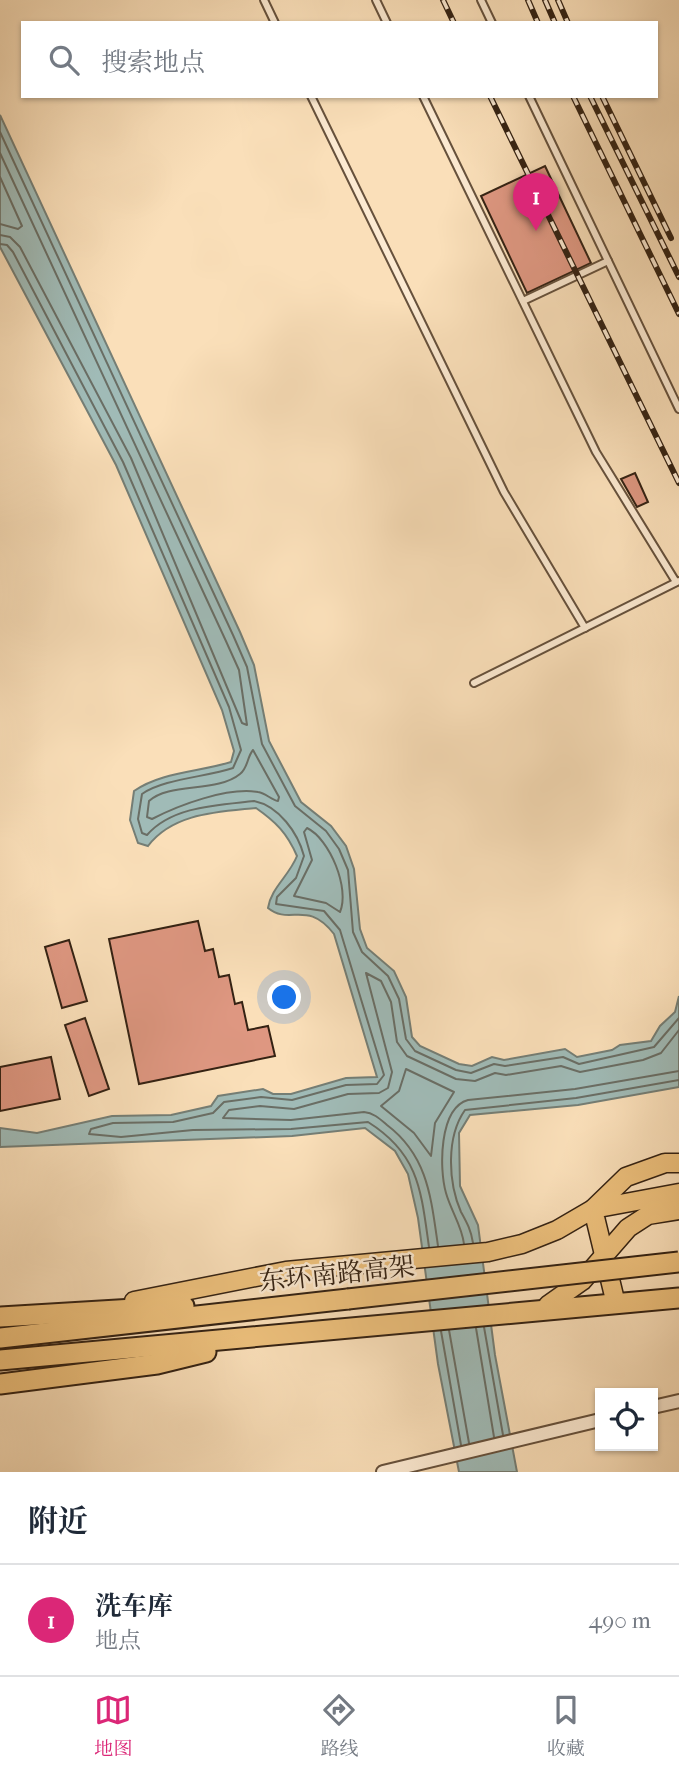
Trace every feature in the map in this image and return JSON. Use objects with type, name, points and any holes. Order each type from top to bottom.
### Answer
[{"type":"highway","name":"东环南路高架","points":[[0,1338],[679,1262]]},
{"type":"highway","name":"东环南路高架","points":[[0,1357],[264,1336],[679,1297]]},
{"type":"highway","points":[[0,1316],[183,1306],[312,1304]]},
{"type":"highway","points":[[0,1384],[157,1364],[264,1336]]},
{"type":"main road","points":[[0,1316],[155,1298],[286,1271],[488,1252],[522,1244],[557,1230],[593,1209],[626,1177],[665,1163],[679,1163]]},
{"type":"main road","points":[[593,1209],[679,1194]]},
{"type":"main road","points":[[593,1209],[615,1300]]},
{"type":"main road","points":[[548,1305],[582,1281],[628,1228],[648,1215],[679,1210]]},
{"type":"main road","points":[[0,1357],[548,1305],[679,1297]]},
{"type":"street","points":[[658,1406],[679,1401]]},
{"type":"street","points":[[383,1472],[595,1421]]},
{"type":"lane","points":[[264,0],[274,21]]},
{"type":"lane","points":[[376,0],[386,21]]},
{"type":"lane","points":[[481,0],[491,21]]},
{"type":"lane","points":[[312,98],[505,492],[585,628]]},
{"type":"lane","points":[[424,98],[596,452],[677,581],[474,683]]},
{"type":"lane","points":[[529,98],[679,409]]},
{"type":"lane","points":[[523,301],[608,261]]},
{"type":"water","points":[[0,115],[240,632],[254,665],[269,741],[301,802],[331,826],[346,846],[354,869],[360,929],[367,948],[394,971],[406,997],[412,1037],[420,1046],[459,1064],[472,1066],[492,1057],[504,1060],[565,1049],[577,1057],[612,1050],[620,1045],[651,1041],[660,1026],[675,1012],[679,996],[679,1087],[578,1105],[470,1115],[459,1133],[460,1186],[478,1225],[495,1355],[517,1472],[459,1472],[438,1364],[418,1218],[408,1174],[395,1151],[365,1128],[292,1136],[0,1147],[0,1128],[37,1133],[112,1116],[171,1115],[211,1106],[218,1096],[263,1089],[273,1094],[291,1094],[346,1078],[377,1077],[334,934],[315,918],[307,915],[284,915],[268,908],[273,894],[297,856],[285,834],[275,823],[256,808],[212,813],[170,827],[148,846],[138,843],[130,820],[134,791],[168,776],[231,762],[234,751],[222,710],[116,465],[0,247]]},
{"type":"building","points":[[545,166],[591,263],[527,293],[481,196]]},
{"type":"building","points":[[635,473],[648,502],[637,507],[621,479]]},
{"type":"building","points":[[198,921],[205,951],[213,949],[219,977],[229,975],[235,1004],[242,1002],[248,1030],[268,1026],[275,1056],[139,1084],[109,939]]},
{"type":"building","points":[[69,940],[87,1001],[62,1008],[45,947]]},
{"type":"building","points":[[85,1018],[109,1089],[89,1096],[65,1025]]},
{"type":"building","points":[[51,1057],[60,1099],[0,1111],[0,1067]]},
{"type":"railway","points":[[443,0],[453,21]]},
{"type":"railway","points":[[528,0],[537,21]]},
{"type":"railway","points":[[545,0],[554,21]]},
{"type":"railway","points":[[558,0],[567,21]]},
{"type":"railway","points":[[491,98],[679,483]]},
{"type":"railway","points":[[574,98],[679,314]]},
{"type":"railway","points":[[591,98],[679,277]]},
{"type":"railway","points":[[603,98],[671,238]]},
{"type":"place","name":"洗车库","points":[[536,231]]}]
